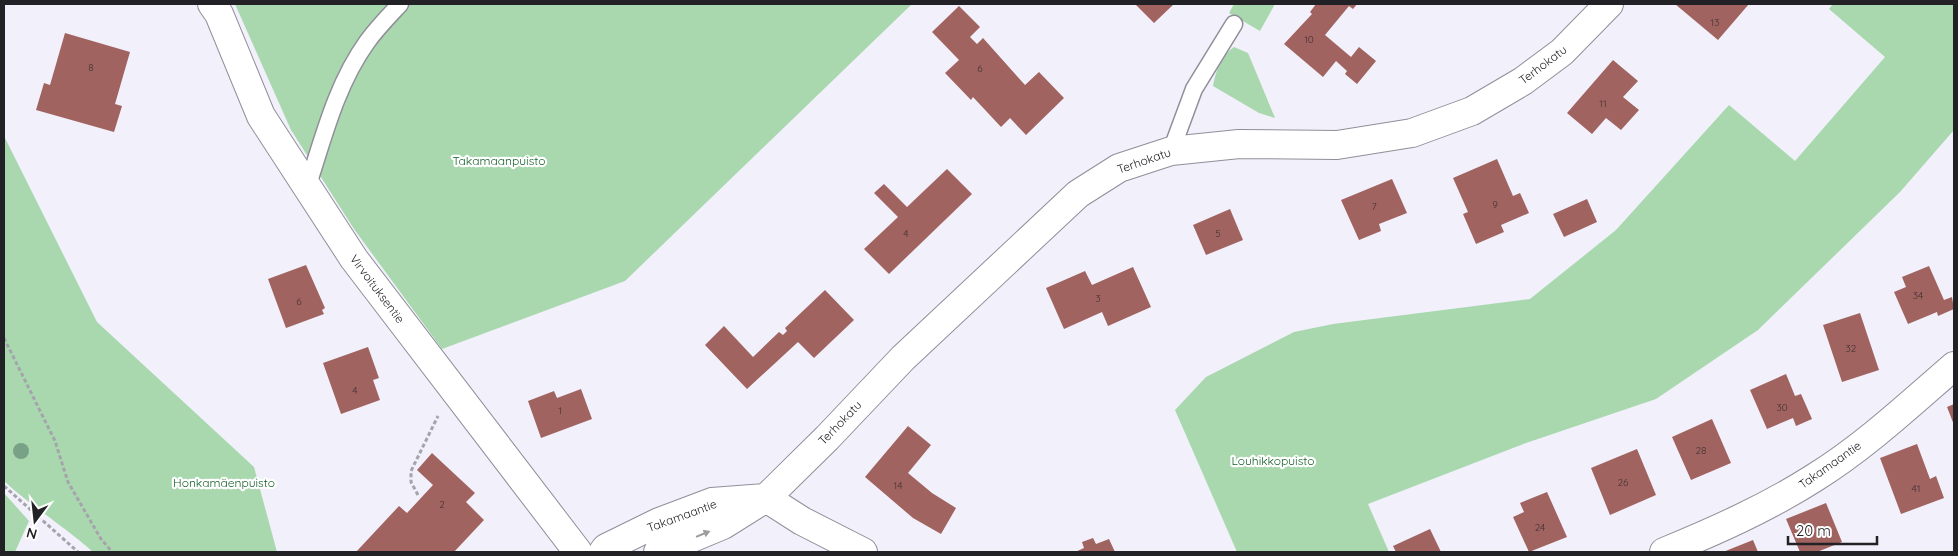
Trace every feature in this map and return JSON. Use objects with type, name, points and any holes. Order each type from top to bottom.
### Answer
[{"type":"street","name":"Virvoituksentie","points":[[212,4],[220,14],[261,116],[354,259],[578,552]]},
{"type":"street","name":"Terhokatu","points":[[766,498],[827,438],[903,358],[1078,194],[1119,168],[1171,151],[1239,144],[1336,145],[1412,133],[1472,111],[1523,81],[1562,52],[1609,4]]},
{"type":"street","name":"Takamaantie","points":[[1664,552],[1719,530],[1814,478],[1889,422],[1954,366]]},
{"type":"street","name":"Takamaantie","points":[[603,552],[606,548],[659,522],[712,502],[766,498]]},
{"type":"street","name":"Takamaantie","points":[[658,552],[723,525],[766,498]]},
{"type":"street","points":[[766,498],[802,521],[862,552]]},
{"type":"lane","points":[[307,188],[332,113],[348,74],[367,42],[400,4]]},
{"type":"lane","points":[[1171,151],[1194,89],[1234,24]]},
{"type":"path","points":[[4,338],[55,440],[68,482],[101,539],[112,552]]},
{"type":"path","points":[[418,495],[411,482],[411,471],[442,407]]},
{"type":"path","points":[[4,486],[78,552]]},
{"type":"green space","name":"Takamaanpuisto","points":[[235,4],[912,4],[625,281],[442,349],[354,229],[291,130]]},
{"type":"green space","points":[[1234,4],[1275,4],[1260,31],[1229,13]]},
{"type":"green space","name":"Louhikkopuisto","points":[[1833,4],[1954,4],[1954,130],[1900,192],[1758,330],[1656,399],[1526,443],[1368,504],[1389,552],[1237,552],[1175,410],[1206,377],[1294,332],[1333,324],[1530,299],[1616,230],[1729,105],[1795,161],[1885,57],[1829,9]]},
{"type":"green space","points":[[1234,47],[1248,53],[1275,118],[1259,113],[1213,86],[1220,64]]},
{"type":"green space","name":"Honkamäenpuisto","points":[[4,136],[97,322],[254,467],[277,552],[93,552],[4,481]]},
{"type":"green space","points":[[4,493],[29,521],[15,552],[4,552]]},
{"type":"building","points":[[1135,4],[1174,4],[1154,23]]},
{"type":"building","points":[[1316,4],[1357,4],[1353,9],[1349,6],[1325,35],[1351,57],[1359,47],[1376,61],[1357,84],[1345,74],[1347,71],[1336,61],[1323,77],[1284,44],[1312,14],[1310,12]]},
{"type":"building","points":[[1675,4],[1749,4],[1718,40]]},
{"type":"building","points":[[959,6],[980,27],[970,37],[977,44],[983,38],[1025,85],[1039,72],[1064,98],[1026,135],[1010,118],[1001,127],[973,97],[971,100],[945,73],[959,60],[932,32]]},
{"type":"building","points":[[65,33],[130,52],[115,104],[122,106],[114,132],[36,110],[44,83],[50,85]]},
{"type":"building","points":[[1613,60],[1638,81],[1623,97],[1639,110],[1621,130],[1606,118],[1592,134],[1567,113]]},
{"type":"building","points":[[1497,159],[1513,196],[1520,193],[1529,213],[1501,225],[1504,232],[1476,244],[1463,214],[1468,212],[1453,178]]},
{"type":"building","points":[[947,169],[972,194],[889,274],[864,249],[898,217],[874,193],[884,184],[907,207]]},
{"type":"building","points":[[1392,179],[1407,213],[1379,224],[1381,231],[1359,240],[1341,200]]},
{"type":"building","points":[[1587,199],[1597,222],[1564,237],[1553,214]]},
{"type":"building","points":[[1230,209],[1243,240],[1206,255],[1193,225]]},
{"type":"building","points":[[306,265],[325,308],[322,310],[324,314],[286,328],[268,279]]},
{"type":"building","points":[[1929,266],[1944,300],[1952,297],[1954,309],[1938,316],[1937,312],[1908,324],[1894,292],[1906,287],[1902,277]]},
{"type":"building","points":[[1133,267],[1151,307],[1108,326],[1102,312],[1064,329],[1046,288],[1085,271],[1092,285]]},
{"type":"building","points":[[825,290],[854,320],[814,358],[798,342],[747,389],[705,345],[724,326],[753,357],[779,332],[783,335],[787,331],[785,328]]},
{"type":"building","points":[[1860,313],[1879,370],[1842,382],[1823,325]]},
{"type":"building","points":[[368,347],[379,378],[373,380],[380,400],[341,414],[323,363]]},
{"type":"building","points":[[1786,374],[1795,396],[1801,394],[1812,419],[1796,426],[1793,418],[1767,429],[1750,390]]},
{"type":"building","points":[[581,389],[592,419],[541,438],[528,401],[554,391],[557,398]]},
{"type":"building","points":[[1954,404],[1954,425],[1947,407]]},
{"type":"building","points":[[1712,419],[1731,463],[1691,480],[1672,437]]},
{"type":"building","points":[[908,426],[931,445],[908,473],[932,493],[956,508],[941,534],[913,518],[865,477]]},
{"type":"building","points":[[1917,444],[1930,479],[1936,476],[1944,498],[1901,514],[1880,458]]},
{"type":"building","points":[[1637,449],[1656,495],[1610,515],[1591,468]]},
{"type":"building","points":[[432,453],[475,493],[466,502],[484,520],[454,552],[356,552],[399,506],[407,513],[433,485],[417,470]]},
{"type":"building","points":[[1547,492],[1567,537],[1529,552],[1513,517],[1524,512],[1520,503]]},
{"type":"building","points":[[1826,503],[1842,542],[1817,552],[1800,552],[1786,519]]},
{"type":"building","points":[[1430,529],[1441,552],[1396,552],[1393,546]]},
{"type":"building","points":[[1093,538],[1096,544],[1109,539],[1115,552],[1075,552],[1084,548],[1082,542]]},
{"type":"building","points":[[1753,540],[1758,552],[1723,552]]}]
